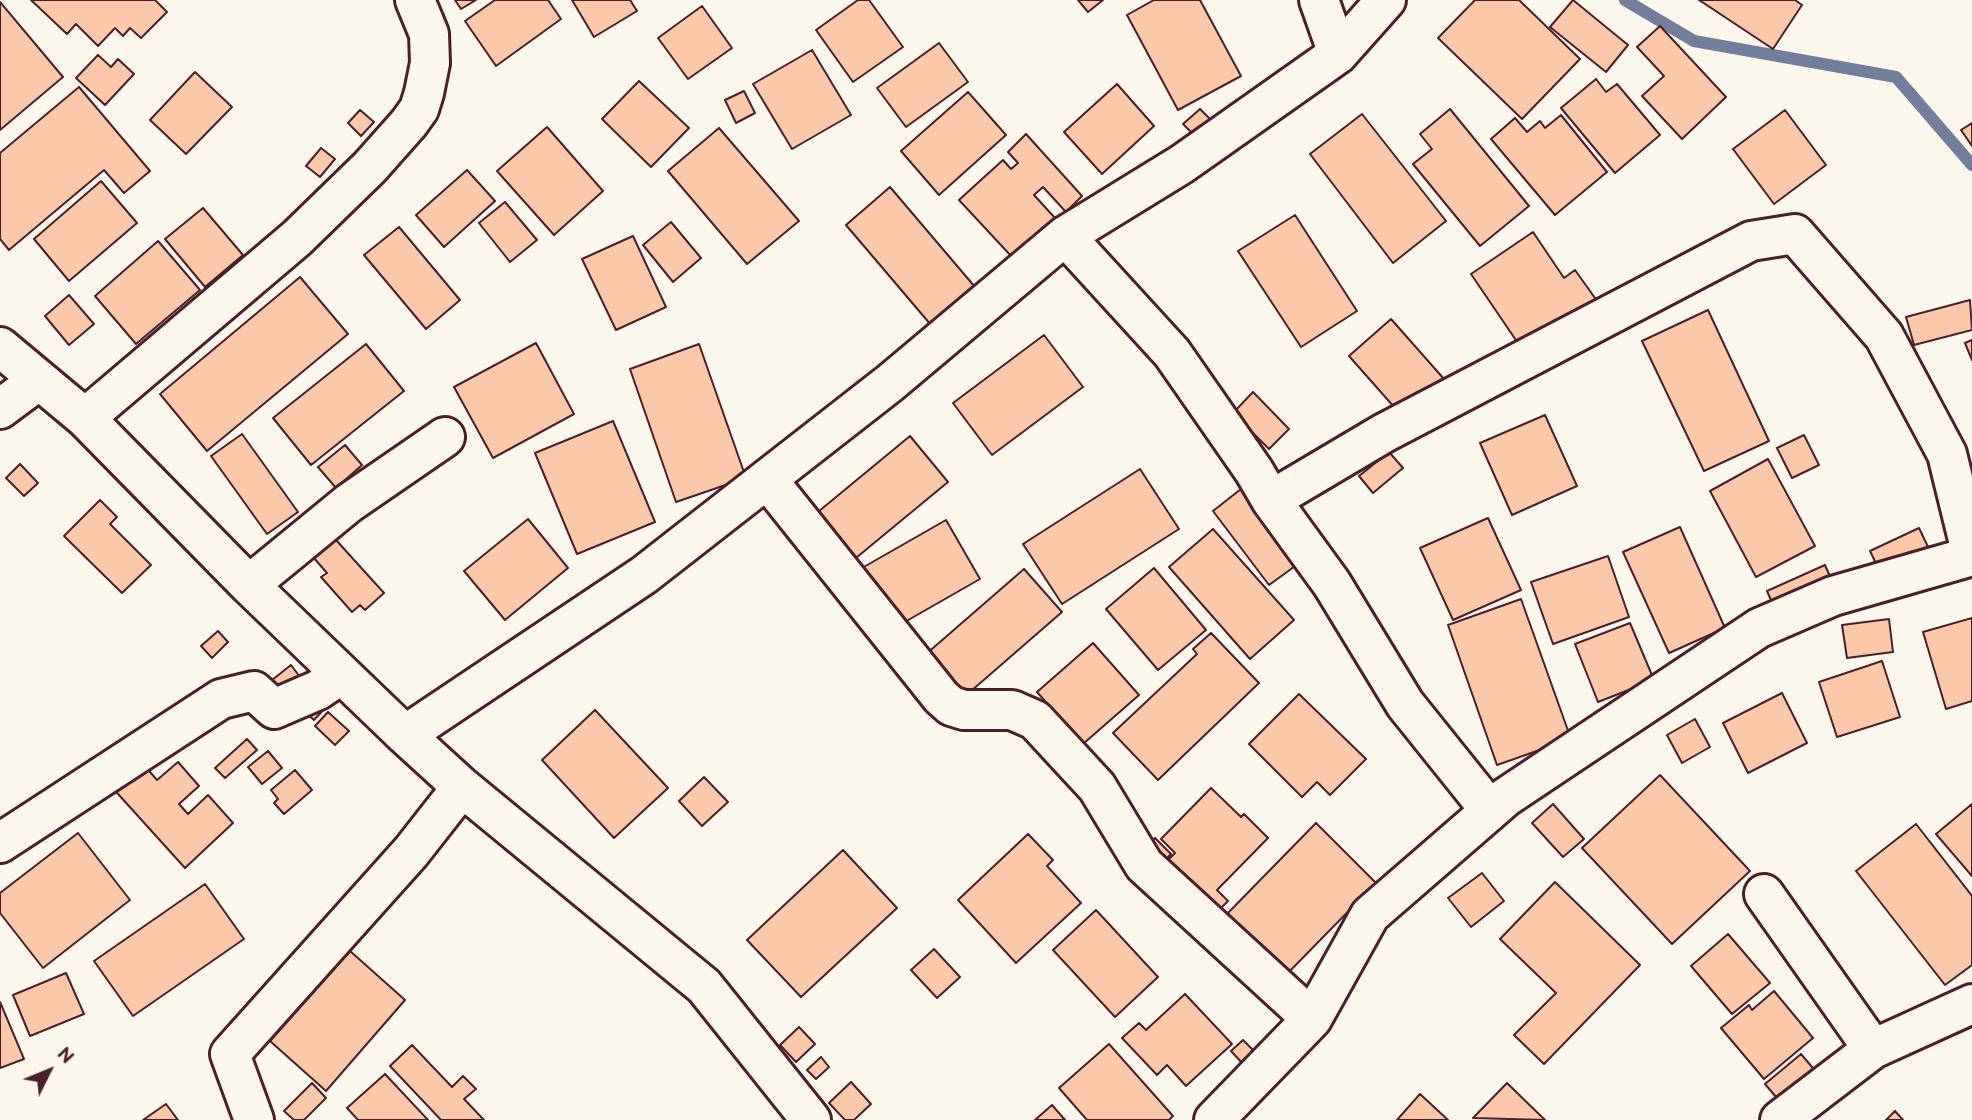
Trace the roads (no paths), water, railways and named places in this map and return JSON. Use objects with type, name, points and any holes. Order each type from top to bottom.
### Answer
[{"type":"street","points":[[85,418],[297,238],[370,167],[409,123],[419,109],[430,63],[429,34],[415,0]]},
{"type":"street","points":[[1319,0],[1338,54]]},
{"type":"street","points":[[405,735],[644,575],[890,383],[1065,236],[1182,164],[1338,54],[1386,0]]},
{"type":"street","points":[[1214,1120],[1312,1019],[1370,915],[1506,797],[1759,628],[1833,596],[1972,556],[1947,454],[1884,336],[1796,234],[1751,241],[1384,433],[1271,500]]},
{"type":"street","points":[[1065,236],[1172,353],[1271,500],[1332,584],[1405,705],[1490,810]]},
{"type":"street","points":[[0,347],[85,418],[248,585],[405,735],[704,986],[811,1120]]},
{"type":"street","points":[[0,409],[39,380]]},
{"type":"street","points":[[248,585],[349,503],[445,437]]},
{"type":"street","points":[[767,479],[941,697],[951,706],[964,710],[1012,710],[1035,720],[1097,787],[1144,865],[1312,1019]]},
{"type":"street","points":[[0,843],[220,699],[254,691],[274,709],[318,690],[340,675]]},
{"type":"street","points":[[254,1120],[230,1054],[411,852],[463,786]]},
{"type":"street","points":[[1764,894],[1873,1049]]},
{"type":"street","points":[[1780,1120],[1873,1049],[1972,1004]]},
{"type":"waterway","points":[[1625,0],[1694,41],[1896,77],[1972,165]]}]
